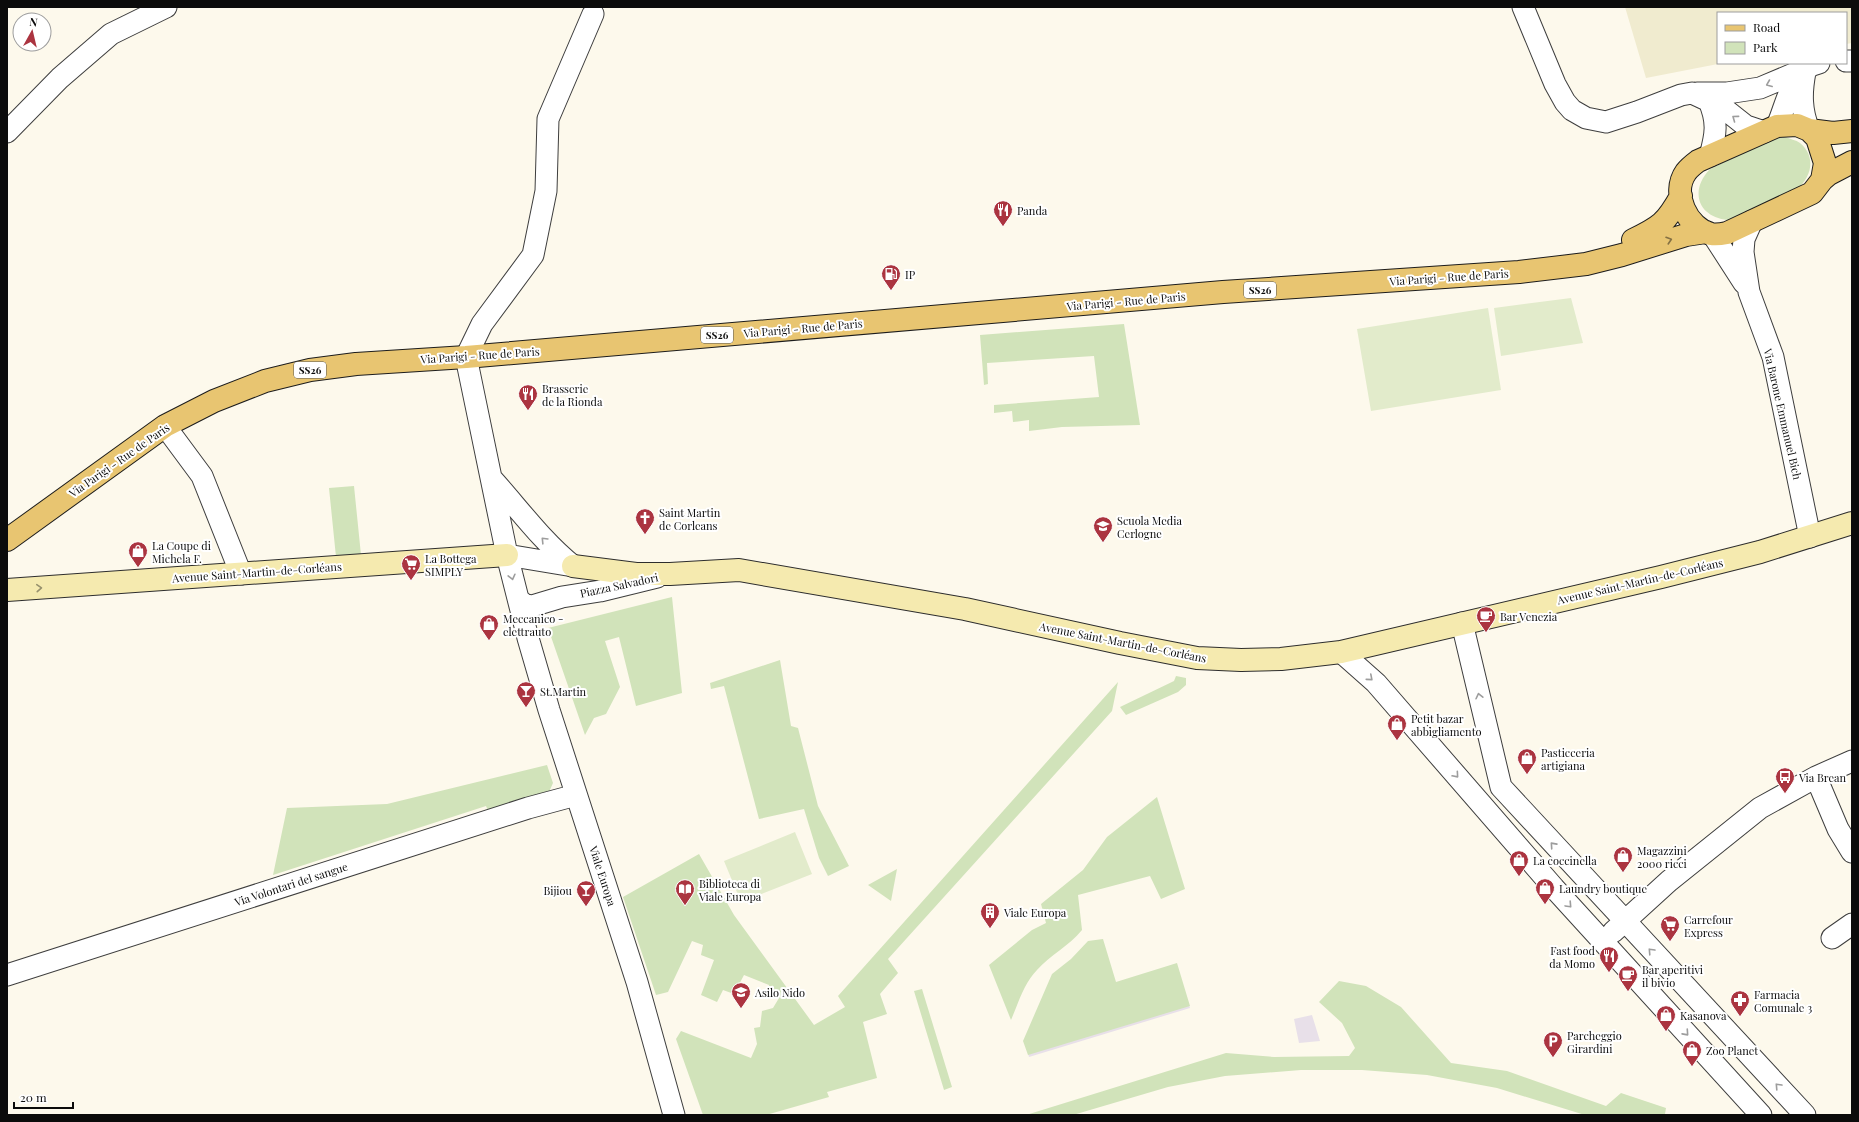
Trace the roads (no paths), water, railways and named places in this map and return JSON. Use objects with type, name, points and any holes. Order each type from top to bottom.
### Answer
[{"type":"main road","name":"Via Parigi - Rue de Paris","points":[[1709,233],[1699,229],[1686,214],[1682,203],[1681,196],[1683,178],[1687,171],[1698,161],[1770,129],[1797,125],[1809,130],[1833,133],[1852,131]]},
{"type":"main road","points":[[1809,130],[1818,138],[1822,149],[1825,163],[1822,180]]},
{"type":"main road","name":"Via Parigi - Rue de Paris","points":[[7,540],[165,426],[214,401],[265,381],[310,370],[356,364],[466,357],[1223,292],[1519,272],[1550,267],[1586,264],[1622,255],[1686,235],[1727,233],[1812,193],[1822,180],[1829,174],[1852,162]]},
{"type":"main road","name":"Via Parigi - Rue de Paris","points":[[1550,267],[1590,252],[1628,242],[1658,228],[1673,212],[1681,196]]},
{"type":"street","points":[[7,132],[60,78],[111,34],[166,7]]},
{"type":"street","points":[[1523,7],[1555,84],[1565,102],[1572,110],[1586,118],[1606,122],[1701,97],[1760,88],[1812,66]]},
{"type":"street","points":[[528,638],[507,555],[466,357],[482,324],[533,255],[546,191],[548,119],[593,14]]},
{"type":"street","points":[[1701,97],[1722,108],[1746,126],[1770,129],[1793,83],[1812,66]]},
{"type":"street","points":[[1809,130],[1804,118],[1802,104],[1812,66]]},
{"type":"street","points":[[1701,97],[1714,113],[1716,129],[1710,156]]},
{"type":"street","name":"Via Barone Emmanuel Bich","points":[[1752,221],[1744,239],[1743,252],[1749,292],[1773,357],[1810,537]]},
{"type":"street","name":"Via Barone Emmanuel Bich","points":[[1709,233],[1749,292]]},
{"type":"street","points":[[165,426],[202,476],[240,574]]},
{"type":"street","points":[[491,478],[517,507],[537,533],[573,566]]},
{"type":"street","name":"Avenue Saint-Martin-de-Corléans","points":[[670,574],[739,570],[783,576],[965,609],[1196,658],[1241,660],[1281,659],[1341,652],[1661,577],[1760,552],[1852,523]]},
{"type":"street","name":"Avenue Saint-Martin-de-Corléans","points":[[7,590],[507,555]]},
{"type":"street","name":"Piazza Salvadori","points":[[507,555],[623,573],[670,574]]},
{"type":"street","name":"Piazza Salvadori","points":[[528,638],[537,610],[573,579],[573,566]]},
{"type":"street","name":"Piazza Salvadori","points":[[518,600],[525,605],[532,606],[543,604],[562,597],[600,591],[670,574]]},
{"type":"street","points":[[1462,623],[1501,788],[1623,922],[1805,1115]]},
{"type":"street","name":"Viale Europa","points":[[528,638],[576,795],[637,982],[674,1115]]},
{"type":"street","points":[[1341,652],[1376,683],[1554,888],[1761,1115]]},
{"type":"street","points":[[1603,942],[1669,881],[1760,808],[1816,777],[1852,761]]},
{"type":"street","points":[[1816,777],[1838,829],[1852,852]]},
{"type":"street","name":"Via Volontari del sangue","points":[[7,975],[521,810],[576,795]]},
{"type":"street","points":[[1832,938],[1852,924]]},
{"type":"place","name":"Panda","points":[[1003,227]]},
{"type":"place","name":"IP","points":[[891,291]]},
{"type":"place","name":"Brasserie de la Rionda","points":[[528,411]]},
{"type":"place","name":"Saint Martin de Corleans","points":[[645,535]]},
{"type":"place","name":"Scuola Media Cerlogne","points":[[1103,543]]},
{"type":"place","name":"La Coupe di Michela F.","points":[[138,568]]},
{"type":"place","name":"La Bottega SIMPLY","points":[[411,581]]},
{"type":"place","name":"Bar Venezia","points":[[1486,633]]},
{"type":"place","name":"Meccanico - elettrauto","points":[[489,641]]},
{"type":"place","name":"St.Martin","points":[[526,708]]},
{"type":"place","name":"Petit bazar abbigliamento","points":[[1397,741]]},
{"type":"place","name":"Pasticceria artigiana","points":[[1527,775]]},
{"type":"place","name":"Via Brean","points":[[1785,794]]},
{"type":"place","name":"Magazzini 2000 ricci","points":[[1623,873]]},
{"type":"place","name":"La coccinella","points":[[1519,877]]},
{"type":"place","name":"Laundry boutique","points":[[1545,905]]},
{"type":"place","name":"Biblioteca di Viale Europa","points":[[685,906]]},
{"type":"place","name":"Bijiou","points":[[586,907]]},
{"type":"place","name":"Viale Europa","points":[[990,929]]},
{"type":"place","name":"Carrefour Express","points":[[1670,942]]},
{"type":"place","name":"Fast food da Momo","points":[[1609,973]]},
{"type":"place","name":"Bar aperitivi il bivio","points":[[1628,992]]},
{"type":"place","name":"Asilo Nido","points":[[741,1009]]},
{"type":"place","name":"Farmacia Comunale 3","points":[[1740,1017]]},
{"type":"place","name":"Kasanova","points":[[1666,1032]]},
{"type":"place","name":"Parcheggio Girardini","points":[[1553,1058]]},
{"type":"place","name":"Zoo Planet","points":[[1692,1067]]}]
